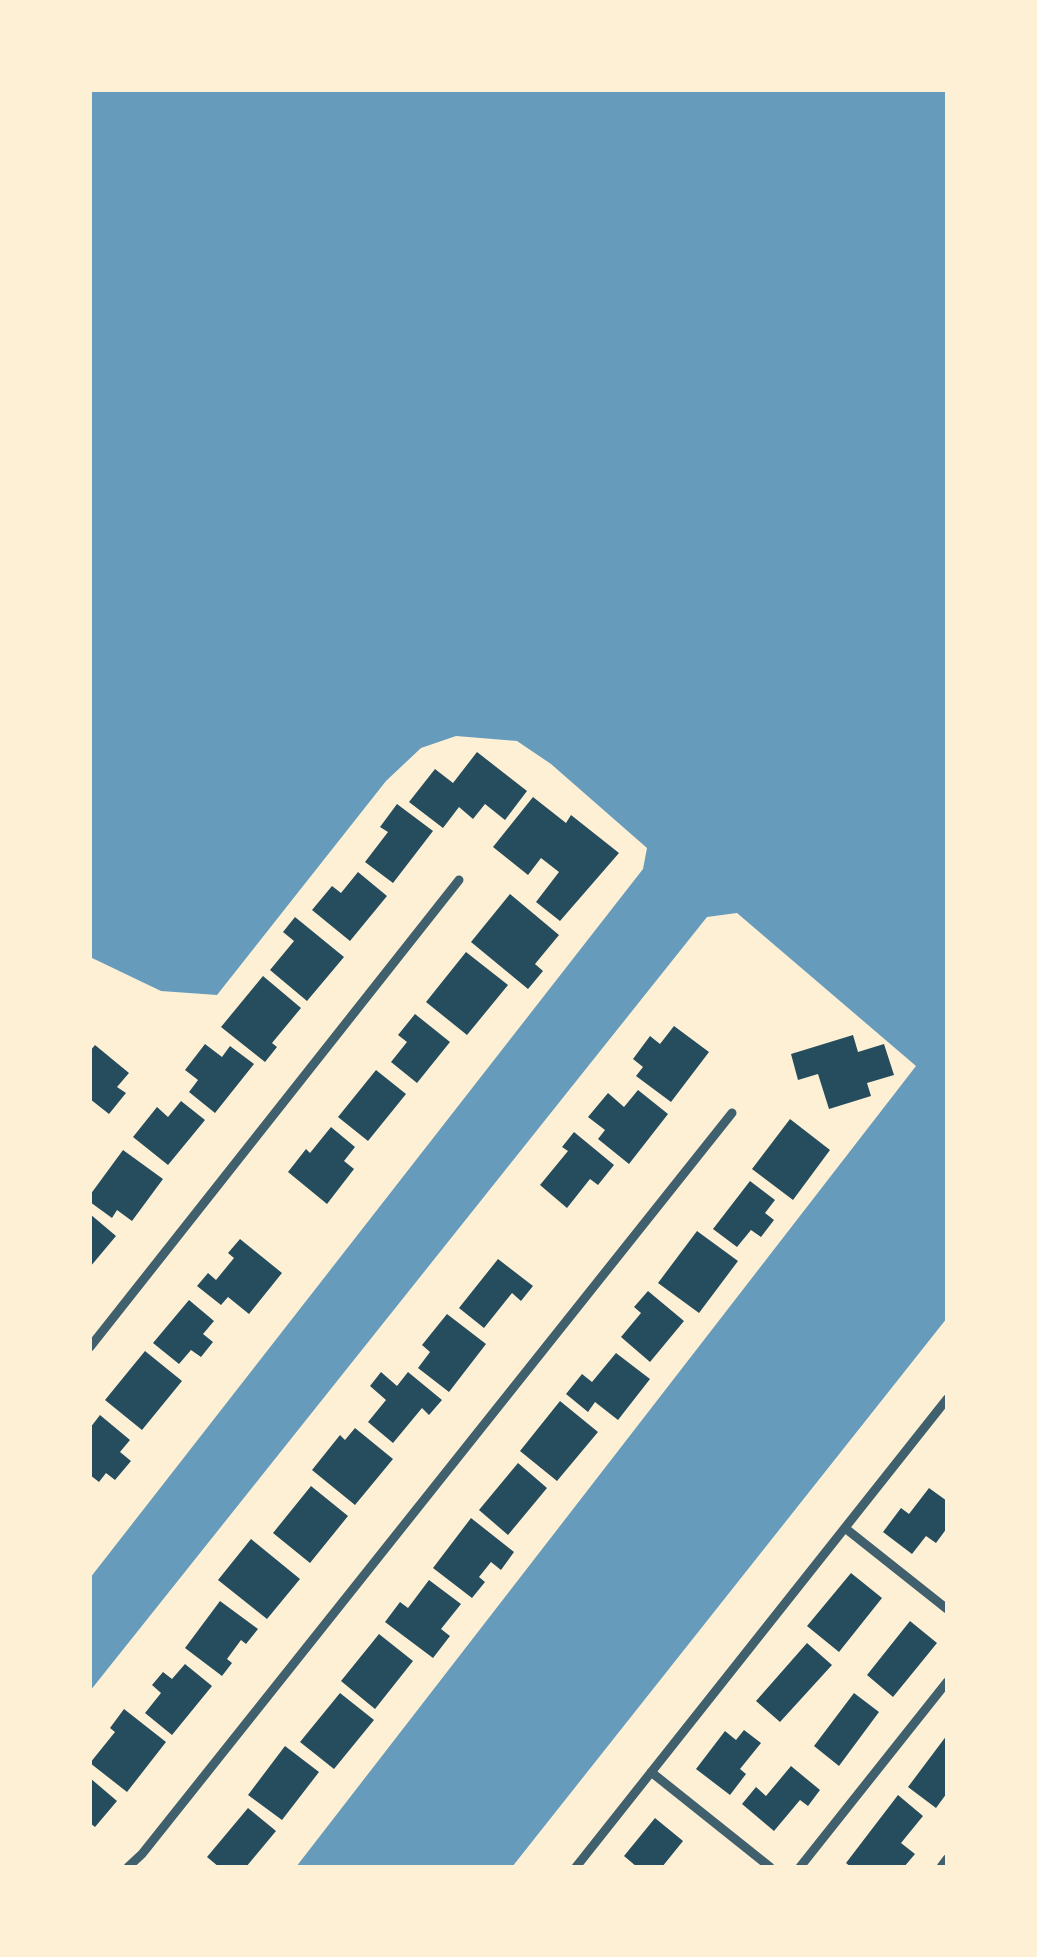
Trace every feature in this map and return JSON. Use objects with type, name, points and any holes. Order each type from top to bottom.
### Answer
[{"type":"street","points":[[90,1347],[459,880]]},
{"type":"street","points":[[128,1867],[732,1113]]},
{"type":"street","points":[[576,1867],[947,1399]]},
{"type":"street","points":[[845,1528],[947,1609]]},
{"type":"street","points":[[800,1867],[947,1682]]},
{"type":"street","points":[[651,1772],[770,1867]]},
{"type":"street","points":[[941,1867],[947,1860]]},
{"type":"water","points":[[90,90],[947,90],[947,1318],[512,1867],[296,1867],[916,1066],[737,913],[707,917],[90,1691],[90,1578],[643,869],[647,848],[551,764],[517,741],[456,736],[421,748],[386,781],[217,995],[161,991],[90,957]]},
{"type":"building","points":[[477,752],[527,791],[505,820],[485,804],[473,819],[459,807],[443,828],[409,802],[435,769],[453,783]]},
{"type":"building","points":[[533,797],[566,823],[571,815],[619,853],[560,921],[536,902],[559,872],[541,858],[528,875],[493,847]]},
{"type":"building","points":[[397,804],[433,831],[393,883],[365,862],[388,832],[380,827]]},
{"type":"building","points":[[358,872],[387,896],[350,941],[312,910],[332,886],[341,893]]},
{"type":"building","points":[[510,894],[559,935],[535,964],[543,971],[528,989],[471,942]]},
{"type":"building","points":[[295,917],[344,957],[307,1001],[270,970],[294,941],[283,932]]},
{"type":"building","points":[[466,952],[508,985],[467,1035],[426,1002]]},
{"type":"building","points":[[263,976],[301,1008],[272,1043],[277,1047],[265,1062],[221,1027]]},
{"type":"building","points":[[415,1014],[450,1042],[417,1083],[391,1062],[407,1042],[398,1035]]},
{"type":"building","points":[[674,1026],[709,1052],[671,1102],[636,1076],[643,1067],[633,1059],[650,1036],[660,1044]]},
{"type":"building","points":[[853,1035],[858,1052],[884,1044],[894,1075],[867,1083],[871,1096],[829,1109],[818,1074],[798,1080],[791,1054]]},
{"type":"building","points":[[205,1044],[222,1057],[230,1046],[254,1064],[215,1113],[189,1092],[198,1080],[185,1070]]},
{"type":"building","points":[[95,1045],[129,1073],[117,1087],[126,1093],[109,1114],[90,1099],[90,1051]]},
{"type":"building","points":[[376,1070],[406,1094],[368,1141],[338,1117]]},
{"type":"building","points":[[638,1090],[668,1114],[629,1164],[598,1139],[605,1130],[588,1117],[608,1093],[624,1107]]},
{"type":"building","points":[[181,1101],[205,1120],[168,1165],[133,1137],[157,1107],[168,1117]]},
{"type":"building","points":[[790,1119],[830,1150],[793,1200],[752,1169]]},
{"type":"building","points":[[331,1127],[355,1147],[344,1161],[354,1169],[327,1204],[288,1172]]},
{"type":"building","points":[[574,1132],[614,1165],[598,1185],[590,1179],[567,1208],[540,1185],[568,1151],[562,1147]]},
{"type":"building","points":[[123,1150],[163,1179],[132,1221],[117,1210],[112,1218],[90,1202],[90,1195]]},
{"type":"building","points":[[750,1181],[775,1200],[765,1213],[774,1220],[761,1237],[751,1230],[737,1247],[713,1229]]},
{"type":"building","points":[[90,1214],[116,1236],[90,1267]]},
{"type":"building","points":[[697,1231],[738,1261],[699,1313],[658,1283]]},
{"type":"building","points":[[240,1239],[282,1273],[249,1314],[228,1297],[221,1305],[197,1286],[208,1273],[216,1280],[234,1258],[228,1253]]},
{"type":"building","points":[[498,1259],[533,1286],[521,1301],[512,1293],[484,1328],[459,1308]]},
{"type":"building","points":[[648,1291],[684,1321],[650,1362],[621,1337],[641,1313],[634,1307]]},
{"type":"building","points":[[189,1300],[214,1321],[203,1334],[213,1342],[201,1357],[191,1350],[179,1364],[153,1343]]},
{"type":"building","points":[[447,1314],[486,1344],[449,1392],[418,1368],[430,1352],[422,1345]]},
{"type":"building","points":[[145,1351],[182,1381],[142,1430],[105,1400]]},
{"type":"building","points":[[616,1353],[650,1379],[618,1420],[595,1402],[588,1412],[566,1394],[582,1374],[592,1382]]},
{"type":"building","points":[[381,1372],[397,1386],[408,1372],[442,1400],[429,1415],[422,1408],[393,1443],[368,1422],[386,1400],[370,1386]]},
{"type":"building","points":[[560,1401],[598,1432],[557,1481],[520,1451]]},
{"type":"building","points":[[100,1415],[130,1440],[120,1452],[131,1461],[115,1480],[106,1473],[99,1482],[90,1475],[90,1428]]},
{"type":"building","points":[[355,1428],[393,1459],[355,1505],[312,1470],[340,1435],[345,1440]]},
{"type":"building","points":[[518,1463],[547,1488],[508,1535],[479,1510]]},
{"type":"building","points":[[311,1486],[348,1516],[310,1563],[273,1533]]},
{"type":"building","points":[[929,1488],[947,1501],[947,1528],[936,1543],[926,1536],[912,1554],[883,1532],[901,1508],[909,1514]]},
{"type":"building","points":[[471,1518],[514,1552],[501,1570],[491,1562],[479,1577],[485,1582],[472,1598],[433,1568]]},
{"type":"building","points":[[251,1539],[300,1579],[267,1619],[218,1580]]},
{"type":"building","points":[[851,1573],[882,1598],[839,1652],[807,1626]]},
{"type":"building","points":[[429,1580],[461,1604],[441,1629],[450,1636],[433,1658],[385,1622],[400,1602],[408,1608]]},
{"type":"building","points":[[220,1601],[258,1629],[246,1644],[241,1640],[227,1659],[232,1663],[222,1676],[185,1648]]},
{"type":"building","points":[[910,1621],[937,1643],[893,1697],[867,1675]]},
{"type":"building","points":[[379,1634],[413,1661],[375,1709],[341,1681]]},
{"type":"building","points":[[807,1643],[832,1665],[780,1722],[756,1701]]},
{"type":"building","points":[[185,1664],[212,1686],[172,1735],[145,1713],[161,1693],[152,1685],[163,1672],[172,1679]]},
{"type":"building","points":[[340,1693],[374,1720],[334,1769],[300,1742]]},
{"type":"building","points":[[854,1693],[879,1712],[839,1766],[814,1746]]},
{"type":"building","points":[[124,1709],[166,1742],[127,1792],[90,1763],[115,1732],[110,1728]]},
{"type":"building","points":[[744,1730],[761,1743],[740,1769],[746,1774],[730,1795],[696,1769],[725,1731],[736,1740]]},
{"type":"building","points":[[947,1735],[947,1793],[936,1808],[908,1787]]},
{"type":"building","points":[[285,1746],[319,1772],[282,1820],[248,1795]]},
{"type":"building","points":[[791,1766],[820,1790],[808,1806],[800,1800],[774,1831],[742,1804],[756,1787],[766,1796]]},
{"type":"building","points":[[90,1778],[117,1801],[95,1827],[90,1823]]},
{"type":"building","points":[[898,1795],[923,1816],[901,1843],[915,1854],[904,1867],[851,1867],[846,1863]]},
{"type":"building","points":[[248,1808],[276,1831],[246,1867],[219,1867],[207,1857]]},
{"type":"building","points":[[655,1818],[683,1841],[662,1867],[637,1867],[624,1856]]}]
